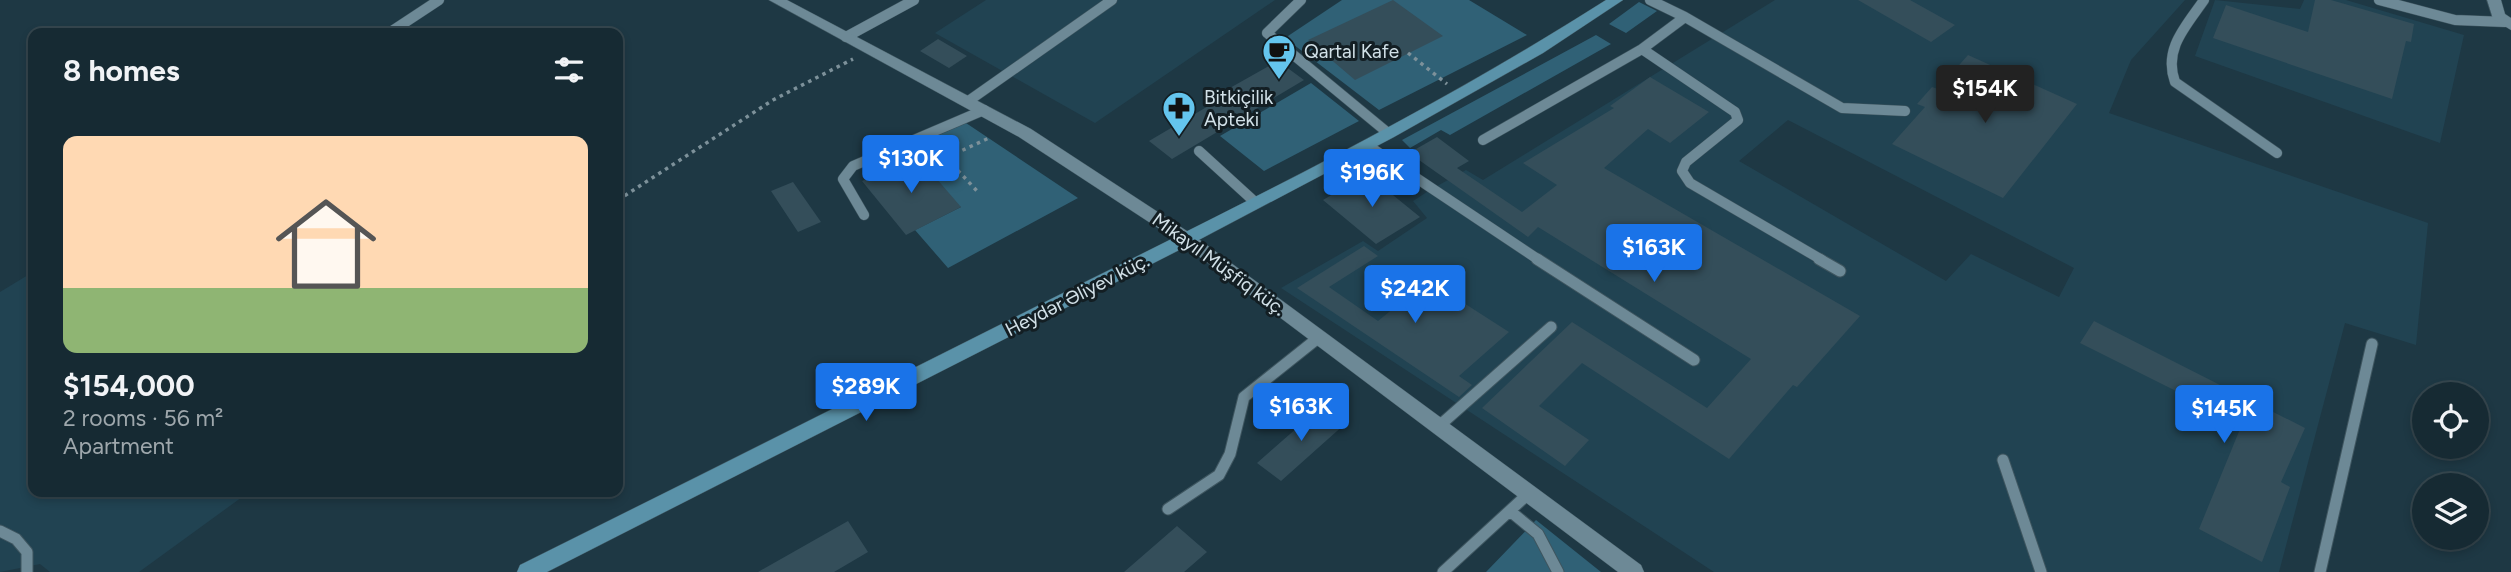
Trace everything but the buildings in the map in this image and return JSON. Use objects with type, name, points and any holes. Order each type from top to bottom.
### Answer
[{"type":"main road","name":"Heydər Əliyev küç.","points":[[527,572],[1187,239],[1388,134],[1591,19],[1616,0]]},
{"type":"street","name":"Mikayıl Müşfiq küç.","points":[[776,0],[1025,133],[1187,239],[1634,572]]},
{"type":"street","points":[[2494,0],[2495,10],[2508,23]]},
{"type":"lane","points":[[397,28],[439,0]]},
{"type":"lane","points":[[846,37],[914,0]]},
{"type":"lane","points":[[968,102],[1112,0]]},
{"type":"lane","points":[[1301,0],[1270,27],[1267,33],[1388,134]]},
{"type":"lane","points":[[1650,0],[1685,17],[1842,108],[1905,111]]},
{"type":"lane","points":[[2204,0],[2172,49],[2168,65],[2171,75],[2175,82],[2277,153]]},
{"type":"lane","points":[[2379,0],[2455,20],[2508,23]]},
{"type":"lane","points":[[1483,140],[1642,49],[1685,17]]},
{"type":"lane","points":[[1642,49],[1735,112],[1738,120],[1686,162],[1682,171],[1690,183],[1840,271]]},
{"type":"lane","points":[[864,215],[844,178],[853,166],[984,110]]},
{"type":"lane","points":[[1367,145],[1430,190],[1694,360]]},
{"type":"lane","points":[[1199,151],[1256,203]]},
{"type":"lane","points":[[1439,426],[1551,327]]},
{"type":"lane","points":[[1168,509],[1219,475],[1230,454],[1244,397],[1318,338]]},
{"type":"lane","points":[[2320,572],[2372,344]]},
{"type":"lane","points":[[2003,460],[2041,572]]},
{"type":"lane","points":[[1443,572],[1528,494]]},
{"type":"lane","points":[[1510,511],[1538,534],[1558,572]]},
{"type":"lane","points":[[0,531],[16,539],[27,552],[27,572]]},
{"type":"path","points":[[623,197],[773,100],[870,50]]},
{"type":"path","points":[[1408,53],[1460,94]]},
{"type":"path","points":[[925,135],[978,192]]},
{"type":"path","points":[[926,167],[989,138]]},
{"type":"shaded area","points":[[986,0],[1275,0],[1095,123],[935,33]]},
{"type":"shaded area","points":[[1342,0],[1469,0],[1527,35],[1379,110],[1285,38]]},
{"type":"shaded area","points":[[1775,0],[2185,0],[2131,60],[2109,113],[2428,223],[2416,345],[2345,323],[2279,572],[1714,572],[1281,288],[1363,241],[1378,251],[1427,218],[1413,201],[1466,170],[1483,180]],"holes":[[[1788,120],[2074,268],[2059,297],[1971,254],[1946,281],[1739,161]]]},
{"type":"shaded area","points":[[2215,0],[2300,9],[2304,0],[2346,0],[2464,35],[2440,143],[2195,56]]},
{"type":"shaded area","points":[[1639,2],[1657,11],[1626,33],[1609,24]]},
{"type":"shaded area","points":[[1596,35],[1611,44],[1450,135],[1441,130],[1410,148],[1402,140]]},
{"type":"shaded area","points":[[1311,83],[1359,121],[1264,171],[1220,136]]},
{"type":"shaded area","points":[[966,123],[1078,198],[948,268],[915,230],[961,207],[875,176],[867,166]]},
{"type":"shaded area","points":[[28,275],[28,497],[242,497],[139,572],[50,572],[40,564],[0,572],[0,292]]},
{"type":"shaded area","points":[[1536,520],[1601,572],[1486,572]]},
{"type":"place","name":"Qartal Kafe","points":[[1279,81]]},
{"type":"place","name":"Bitkiçilik Apteki","points":[[1179,138]]}]
